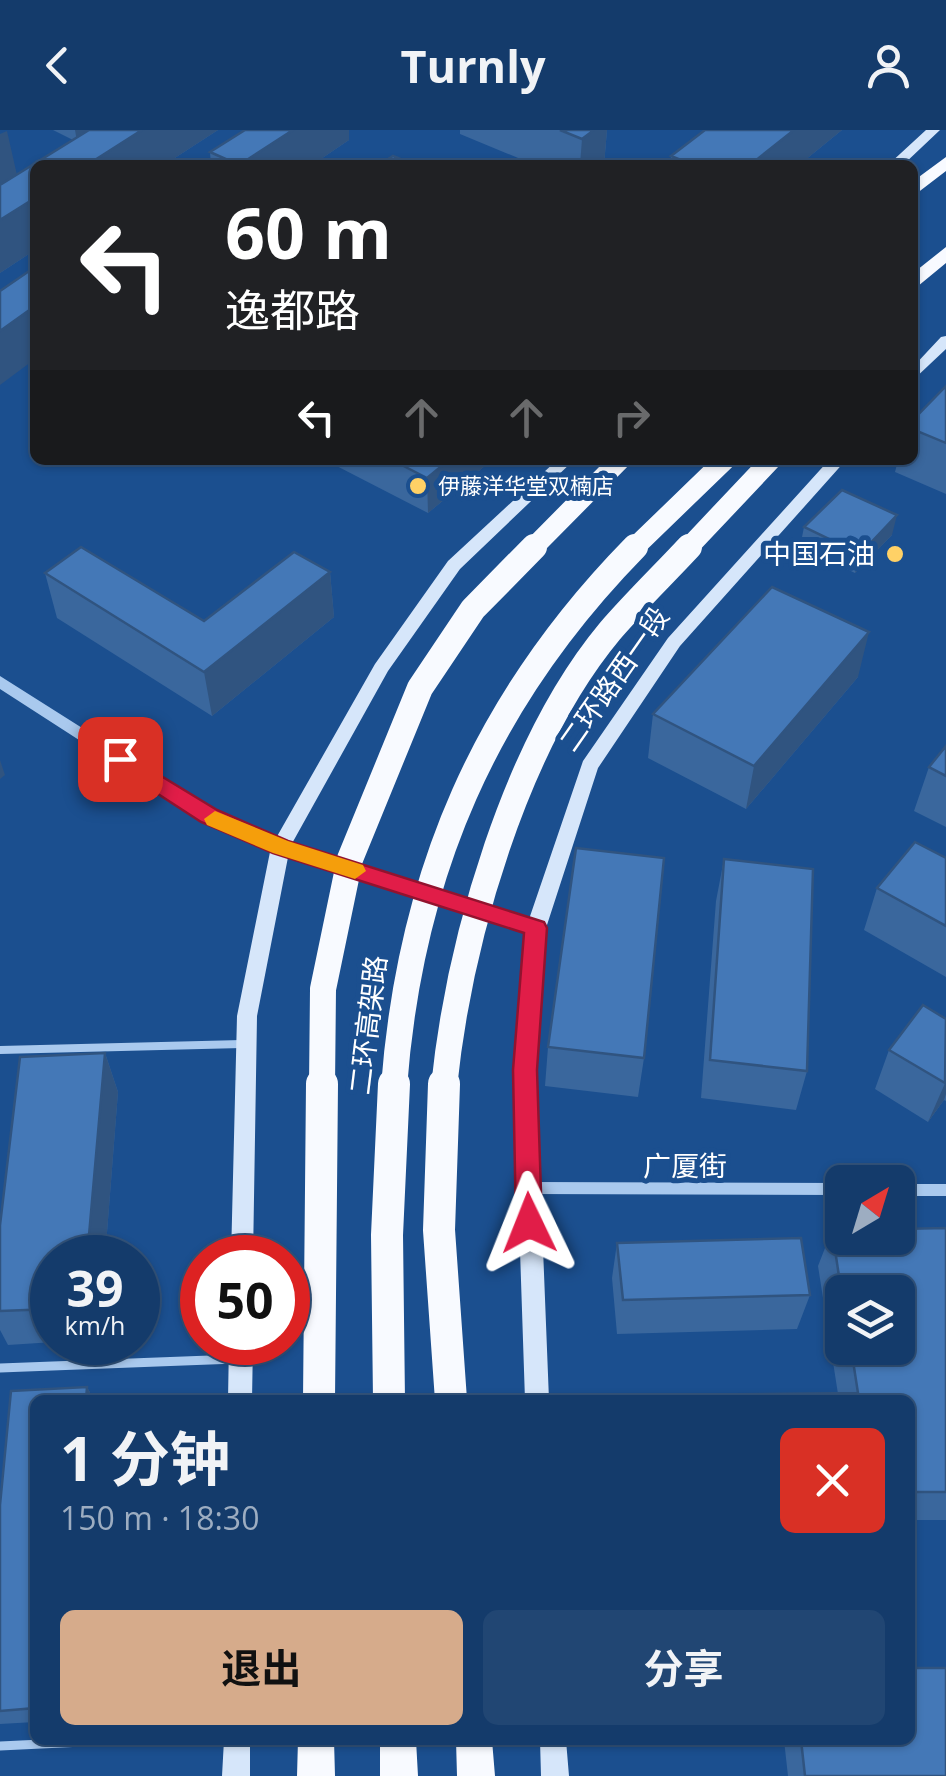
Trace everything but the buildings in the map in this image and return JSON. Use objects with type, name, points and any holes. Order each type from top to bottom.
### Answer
[{"type":"highway","points":[[918,187],[946,162]]},
{"type":"highway","points":[[918,279],[946,253]]},
{"type":"highway","name":"二环高架路","points":[[319,1395],[323,990],[350,859],[420,688],[473,610],[615,465]]},
{"type":"highway","name":"二环高架路","points":[[390,1395],[385,1229],[404,994],[441,842],[491,738],[603,582],[721,465]]},
{"type":"highway","points":[[451,1395],[439,1230],[444,1083],[472,916],[531,766],[571,687],[609,632],[767,465]]},
{"type":"highway","points":[[316,1745],[316,1776]]},
{"type":"highway","points":[[398,1745],[398,1776]]},
{"type":"highway","points":[[474,1745],[476,1776]]},
{"type":"main road","points":[[901,160],[934,130]]},
{"type":"main road","points":[[918,370],[946,340]]},
{"type":"main road","points":[[243,1235],[247,1016],[281,848],[381,668],[454,565],[561,465]]},
{"type":"main road","name":"二环路西一段","points":[[537,1395],[525,1070],[536,928],[589,766],[674,642],[833,465]]},
{"type":"main road","points":[[240,1395],[241,1365]]},
{"type":"main road","points":[[236,1776],[237,1745]]},
{"type":"main road","points":[[553,1745],[554,1776]]},
{"type":"street","points":[[0,682],[209,816],[281,848],[536,928]]},
{"type":"street","name":"广厦街","points":[[528,1188],[825,1190]]},
{"type":"street","points":[[915,1190],[946,1190]]},
{"type":"lane","points":[[0,1050],[247,1044]]},
{"type":"lane","points":[[0,1368],[180,1355]]},
{"type":"lane","points":[[0,1746],[30,1745]]},
{"type":"slow traffic","points":[[215,819],[281,848],[355,871]]},
{"type":"place","name":"伊藤洋华堂双楠店","points":[[418,486]]},
{"type":"place","name":"中国石油","points":[[895,554]]},
{"type":"route","points":[[120,759],[209,816],[281,848],[536,928],[525,1070],[529,1223]]}]
